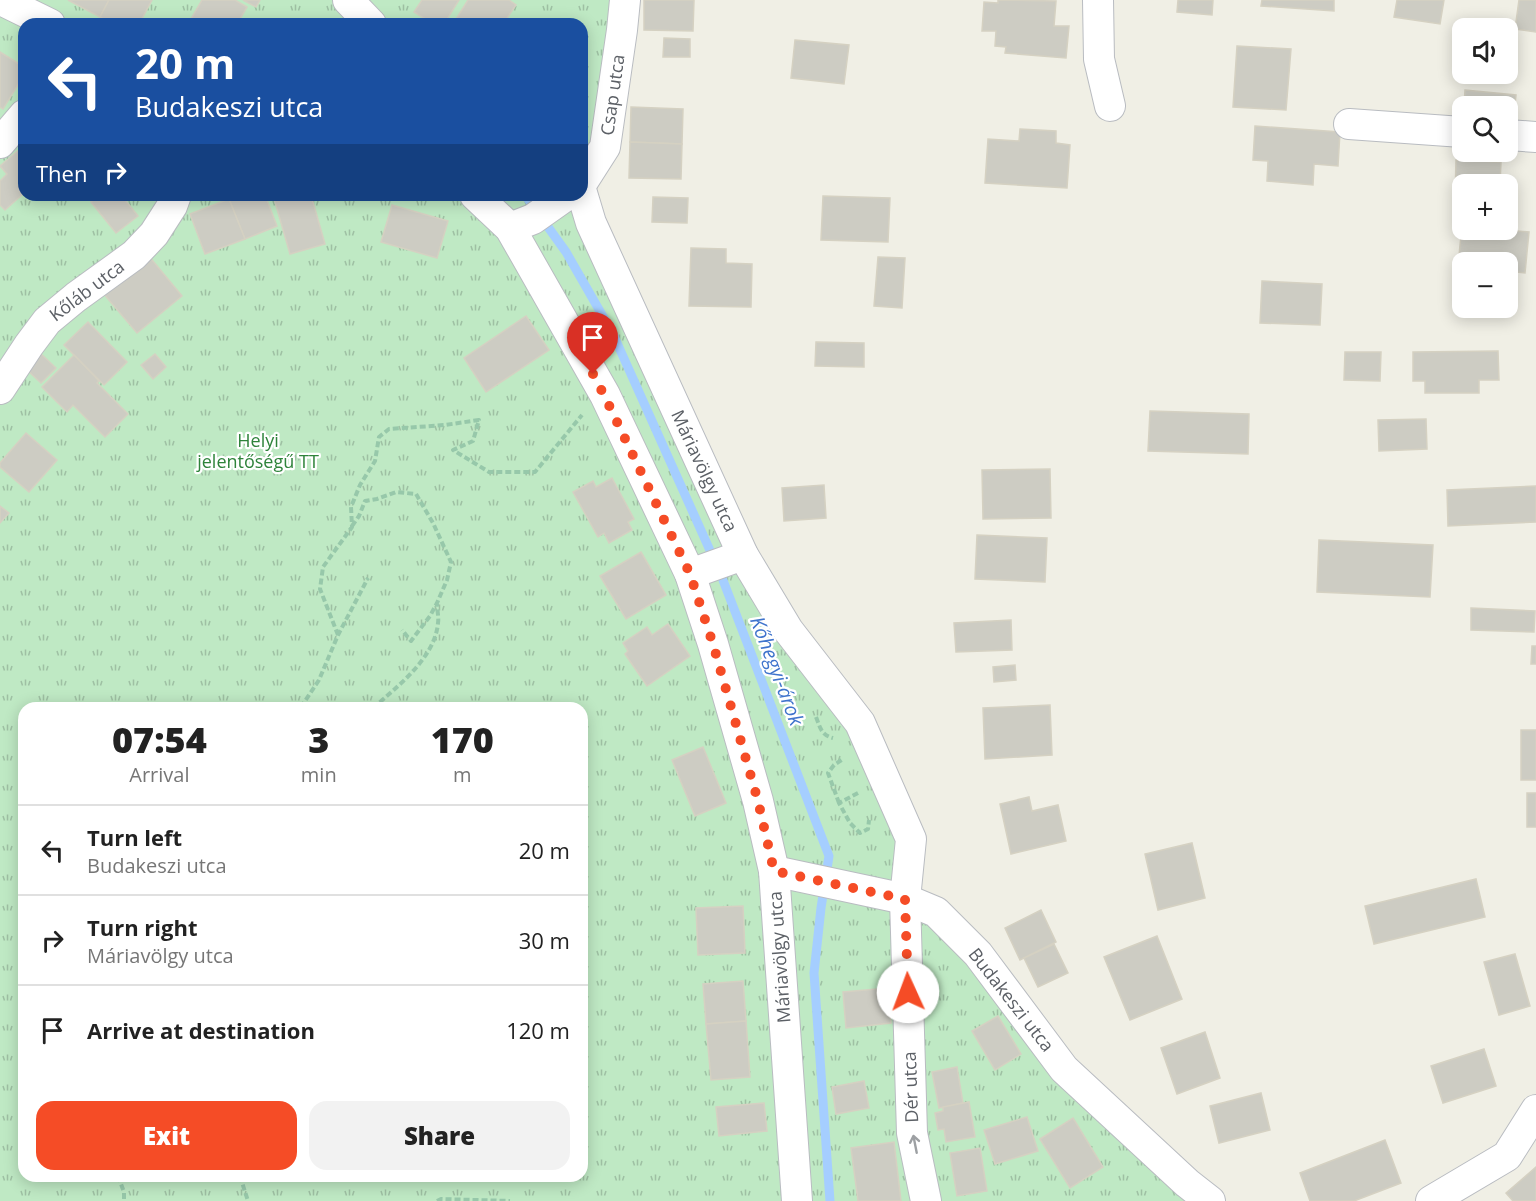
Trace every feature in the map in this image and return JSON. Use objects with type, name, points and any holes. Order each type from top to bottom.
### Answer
[{"type":"street","points":[[348,0],[365,18]]},
{"type":"street","name":"Csap utca","points":[[588,171],[605,147],[625,0]]},
{"type":"street","points":[[1098,0],[1099,59],[1110,106]]},
{"type":"street","points":[[16,3],[40,18]]},
{"type":"street","points":[[0,143],[18,122]]},
{"type":"street","points":[[1349,124],[1452,131]]},
{"type":"street","points":[[1518,136],[1536,137]]},
{"type":"street","name":"Kőláb utca","points":[[0,389],[47,321],[134,255],[154,234],[174,201]]},
{"type":"street","name":"Máriavölgy utca","points":[[485,201],[521,224],[604,395],[718,564],[788,630],[860,723],[911,839],[905,899]]},
{"type":"street","name":"Csap utca","points":[[521,224],[560,201]]},
{"type":"street","name":"Máriavölgy utca","points":[[578,201],[591,223],[718,564],[713,644],[755,790],[774,871],[797,1201]]},
{"type":"street","name":"Budakeszi utca","points":[[774,871],[905,899],[936,912],[978,954],[1064,1069],[1187,1183],[1210,1201]]},
{"type":"street","name":"Dér utca","points":[[905,899],[912,1133],[926,1201]]},
{"type":"street","points":[[1431,1201],[1507,1156],[1536,1110]]},
{"type":"path","points":[[352,527],[351,507],[360,485],[375,461],[379,437],[389,429],[479,420],[473,441],[453,450],[489,472],[535,472],[592,402],[604,395]]},
{"type":"path","points":[[338,635],[320,589],[323,567],[352,527],[365,501],[396,492],[416,494],[433,523],[451,562],[447,580],[430,616],[411,640],[402,630]]},
{"type":"path","points":[[304,702],[319,680],[338,635],[368,578]]},
{"type":"path","points":[[380,702],[407,678],[422,660],[433,641],[438,623],[436,603]]},
{"type":"path","points":[[848,752],[828,773],[839,803],[850,823],[860,833],[868,829],[869,818]]},
{"type":"path","points":[[839,803],[864,790]]},
{"type":"path","points":[[120,1182],[124,1201]]},
{"type":"path","points":[[242,1182],[248,1201]]},
{"type":"path","points":[[438,1201],[441,1199],[510,1201]]},
{"type":"green space","name":"Helyi jelentőségű TT","points":[[0,0],[625,0],[588,157],[588,18],[18,18],[18,201],[585,201],[743,555],[911,839],[905,899],[936,912],[1064,1069],[1210,1201],[0,1201]]},
{"type":"building","points":[[68,0],[109,0],[100,17]]},
{"type":"building","points":[[109,0],[152,0],[142,18],[100,17]]},
{"type":"building","points":[[202,0],[235,0],[247,7],[241,18],[192,18]]},
{"type":"building","points":[[243,0],[260,0],[256,7]]},
{"type":"building","points":[[422,0],[459,0],[448,18],[424,18],[414,12]]},
{"type":"building","points":[[468,0],[509,0],[516,5],[507,18],[457,18]]},
{"type":"building","points":[[644,0],[694,0],[693,31],[644,30]]},
{"type":"building","points":[[998,0],[1056,1],[1054,26],[1069,26],[1066,58],[1005,53],[1006,47],[995,46],[996,31],[982,31],[984,2],[998,3]]},
{"type":"building","points":[[1178,0],[1213,0],[1212,15],[1177,12]]},
{"type":"building","points":[[1262,0],[1334,0],[1334,11],[1261,6]]},
{"type":"building","points":[[1397,0],[1444,0],[1440,24],[1394,17]]},
{"type":"building","points":[[1519,0],[1536,0],[1536,32],[1518,29],[1517,18]]},
{"type":"building","points":[[664,38],[690,39],[690,57],[663,57]]},
{"type":"building","points":[[795,40],[849,45],[844,84],[791,78]]},
{"type":"building","points":[[1237,46],[1291,49],[1286,110],[1233,107]]},
{"type":"building","points":[[0,52],[18,63],[18,85],[3,109],[0,107]]},
{"type":"building","points":[[1465,90],[1516,95],[1516,96],[1465,96]]},
{"type":"building","points":[[631,107],[683,109],[682,144],[630,142]]},
{"type":"building","points":[[1255,126],[1340,132],[1338,166],[1314,164],[1313,185],[1267,181],[1268,161],[1253,160]]},
{"type":"building","points":[[1020,129],[1056,131],[1056,143],[1070,145],[1067,188],[985,183],[988,139],[1019,141]]},
{"type":"building","points":[[630,142],[682,144],[681,179],[629,178]]},
{"type":"building","points":[[18,151],[18,198],[5,210],[0,205],[0,181],[7,174],[0,166]]},
{"type":"building","points":[[1456,162],[1501,162],[1500,174],[1456,174]]},
{"type":"building","points":[[823,196],[890,198],[888,242],[821,240]]},
{"type":"building","points":[[653,197],[688,198],[687,223],[652,222]]},
{"type":"building","points":[[126,201],[138,216],[116,233],[91,202]]},
{"type":"building","points":[[224,201],[230,201],[245,239],[205,254],[190,214]]},
{"type":"building","points":[[230,201],[267,201],[277,226],[245,239]]},
{"type":"building","points":[[275,201],[313,201],[325,244],[290,254]]},
{"type":"building","points":[[392,205],[448,221],[437,258],[381,242]]},
{"type":"building","points":[[1518,231],[1529,232],[1525,273],[1518,272],[1518,252],[1459,252],[1461,240],[1518,240]]},
{"type":"building","points":[[691,248],[726,249],[726,263],[752,264],[751,307],[689,306]]},
{"type":"building","points":[[148,255],[182,296],[137,333],[103,293]]},
{"type":"building","points":[[878,257],[905,258],[902,308],[874,306]]},
{"type":"building","points":[[1262,281],[1322,284],[1320,325],[1260,323]]},
{"type":"building","points":[[526,316],[549,350],[486,392],[464,358]]},
{"type":"building","points":[[88,322],[127,362],[104,385],[64,345]]},
{"type":"building","points":[[816,342],[864,343],[864,367],[815,366]]},
{"type":"building","points":[[1498,351],[1499,380],[1479,380],[1479,393],[1425,393],[1425,381],[1413,381],[1413,352]]},
{"type":"building","points":[[1345,352],[1381,352],[1380,381],[1344,380]]},
{"type":"building","points":[[40,353],[56,368],[41,383],[25,368]]},
{"type":"building","points":[[155,354],[166,367],[153,379],[141,365]]},
{"type":"building","points":[[74,355],[99,381],[97,383],[128,414],[105,437],[73,405],[67,412],[42,387]]},
{"type":"building","points":[[1150,411],[1249,414],[1248,454],[1148,451]]},
{"type":"building","points":[[1426,419],[1427,449],[1379,451],[1378,420]]},
{"type":"building","points":[[26,433],[57,460],[29,492],[0,467],[0,463]]},
{"type":"building","points":[[1050,469],[1051,518],[983,519],[982,470]]},
{"type":"building","points":[[612,478],[634,519],[628,522],[632,530],[609,543],[604,533],[598,537],[573,492],[593,481],[596,487]]},
{"type":"building","points":[[824,485],[826,518],[784,521],[782,488]]},
{"type":"building","points":[[1536,486],[1536,522],[1448,526],[1447,490]]},
{"type":"building","points":[[0,506],[9,513],[0,523]]},
{"type":"building","points":[[977,535],[1047,538],[1045,582],[975,579]]},
{"type":"building","points":[[1319,540],[1433,545],[1430,597],[1317,592]]},
{"type":"building","points":[[641,552],[666,595],[626,619],[600,576]]},
{"type":"building","points":[[1471,608],[1535,611],[1534,632],[1471,630]]},
{"type":"building","points":[[1011,620],[1012,650],[956,652],[954,623]]},
{"type":"building","points":[[668,624],[690,656],[647,686],[625,654],[628,651],[623,643],[647,627],[652,635]]},
{"type":"building","points":[[1532,646],[1536,646],[1536,664],[1531,664]]},
{"type":"building","points":[[1015,665],[1016,680],[994,682],[993,667]]},
{"type":"building","points":[[1050,705],[1052,755],[985,759],[983,708]]},
{"type":"building","points":[[1521,730],[1536,730],[1536,780],[1521,780]]},
{"type":"building","points":[[703,747],[726,803],[695,816],[672,760]]},
{"type":"building","points":[[1527,793],[1536,793],[1536,827],[1527,827]]},
{"type":"building","points":[[1029,797],[1032,811],[1058,805],[1066,841],[1011,854],[1000,804]]},
{"type":"building","points":[[1192,843],[1205,898],[1158,910],[1145,854]]},
{"type":"building","points":[[1476,879],[1485,917],[1374,944],[1365,906]]},
{"type":"building","points":[[743,906],[745,953],[698,955],[696,908]]},
{"type":"building","points":[[1041,910],[1056,942],[1020,960],[1005,928]]},
{"type":"building","points":[[1157,936],[1182,999],[1130,1020],[1104,957]]},
{"type":"building","points":[[1054,944],[1068,973],[1038,987],[1024,958]]},
{"type":"building","points":[[1515,954],[1530,1006],[1499,1015],[1484,962]]},
{"type":"building","points":[[743,981],[746,1021],[706,1024],[703,984]]},
{"type":"building","points":[[888,988],[891,1023],[846,1028],[843,992]]},
{"type":"building","points":[[998,1016],[1021,1054],[995,1070],[972,1031]]},
{"type":"building","points":[[746,1021],[750,1077],[711,1080],[706,1024]]},
{"type":"building","points":[[1205,1032],[1220,1078],[1177,1094],[1161,1048]]},
{"type":"building","points":[[1484,1049],[1496,1086],[1443,1103],[1431,1066]]},
{"type":"building","points":[[957,1067],[963,1103],[939,1108],[932,1072]]},
{"type":"building","points":[[864,1081],[869,1108],[836,1114],[832,1087]]},
{"type":"building","points":[[1261,1093],[1270,1130],[1219,1143],[1210,1106]]},
{"type":"building","points":[[969,1102],[975,1137],[946,1142],[944,1129],[938,1130],[935,1113],[943,1111],[943,1107]]},
{"type":"building","points":[[764,1103],[767,1131],[719,1136],[716,1107]]},
{"type":"building","points":[[1027,1117],[1038,1151],[995,1164],[984,1130]]},
{"type":"building","points":[[1073,1118],[1103,1167],[1070,1188],[1040,1139]]},
{"type":"building","points":[[1385,1140],[1401,1183],[1354,1201],[1310,1201],[1300,1173]]},
{"type":"building","points":[[894,1142],[901,1201],[858,1201],[851,1148]]},
{"type":"building","points":[[980,1148],[987,1191],[957,1196],[950,1153]]},
{"type":"building","points":[[1536,1167],[1536,1201],[1513,1201],[1506,1193]]},
{"type":"waterway","name":"Kőhegyi-árok","points":[[529,201],[566,252],[613,334],[721,575],[829,856],[814,973],[830,1201]]},
{"type":"route","points":[[593,374],[690,574],[713,644],[758,801],[774,871],[905,899],[908,992]]}]
